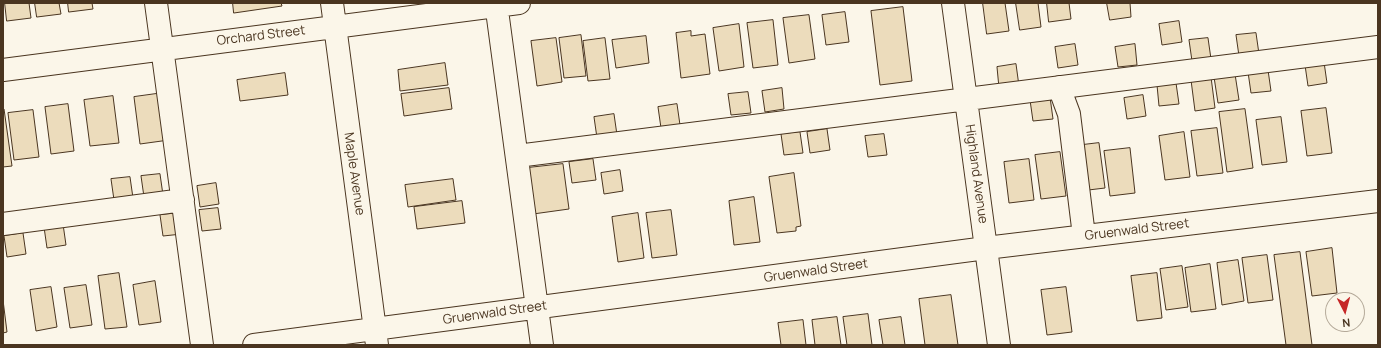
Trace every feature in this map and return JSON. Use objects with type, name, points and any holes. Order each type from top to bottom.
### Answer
[{"type":"street","points":[[156,3],[202,345]]},
{"type":"street","name":"Maple Avenue","points":[[332,3],[376,337]]},
{"type":"street","name":"Orchard Street","points":[[3,70],[335,27],[497,4],[519,3]]},
{"type":"street","name":"Highland Avenue","points":[[953,3],[999,345]]},
{"type":"street","points":[[497,4],[542,345]]},
{"type":"street","points":[[517,156],[1378,46]]},
{"type":"street","points":[[1059,87],[1069,114],[1084,236]]},
{"type":"street","points":[[3,224],[183,200]]},
{"type":"street","name":"Gruenwald Street","points":[[254,345],[376,337],[536,308],[986,248],[1378,201]]},
{"type":"building","points":[[5,3],[29,3],[31,18],[7,21]]},
{"type":"building","points":[[35,3],[59,3],[61,14],[37,17]]},
{"type":"building","points":[[68,3],[92,3],[93,9],[69,12]]},
{"type":"building","points":[[233,3],[281,3],[282,6],[234,13]]},
{"type":"building","points":[[983,3],[1005,3],[1009,31],[987,34]]},
{"type":"building","points":[[1016,3],[1038,3],[1041,27],[1020,30]]},
{"type":"building","points":[[1047,3],[1069,3],[1071,19],[1049,22]]},
{"type":"building","points":[[1107,3],[1130,3],[1131,17],[1110,20]]},
{"type":"building","points":[[903,7],[912,81],[880,85],[871,11]]},
{"type":"building","points":[[845,12],[849,42],[826,45],[822,15]]},
{"type":"building","points":[[809,15],[815,59],[789,63],[783,18]]},
{"type":"building","points":[[773,20],[778,65],[753,68],[747,23]]},
{"type":"building","points":[[1179,21],[1182,42],[1162,45],[1159,24]]},
{"type":"building","points":[[739,24],[744,67],[719,71],[713,28]]},
{"type":"building","points":[[691,31],[691,36],[705,34],[710,74],[681,78],[676,33]]},
{"type":"building","points":[[1256,33],[1259,54],[1239,56],[1236,35]]},
{"type":"building","points":[[581,35],[586,76],[564,78],[559,38]]},
{"type":"building","points":[[646,36],[649,63],[616,68],[612,40]]},
{"type":"building","points":[[556,38],[562,82],[537,86],[531,41]]},
{"type":"building","points":[[605,38],[610,79],[588,81],[583,41]]},
{"type":"building","points":[[1208,38],[1211,59],[1192,61],[1189,40]]},
{"type":"building","points":[[1075,44],[1078,65],[1058,68],[1055,47]]},
{"type":"building","points":[[1135,44],[1137,65],[1118,67],[1115,47]]},
{"type":"building","points":[[1324,62],[1327,83],[1308,86],[1305,65]]},
{"type":"building","points":[[445,63],[448,85],[400,91],[398,70]]},
{"type":"building","points":[[1016,64],[1019,86],[999,88],[997,67]]},
{"type":"building","points":[[1268,70],[1271,91],[1251,93],[1248,72]]},
{"type":"building","points":[[285,73],[288,95],[240,101],[237,80]]},
{"type":"building","points":[[1235,74],[1239,100],[1218,103],[1214,77]]},
{"type":"building","points":[[1211,77],[1215,108],[1195,111],[1191,80]]},
{"type":"building","points":[[1176,83],[1179,104],[1159,106],[1157,85]]},
{"type":"building","points":[[449,88],[452,109],[404,116],[401,94]]},
{"type":"building","points":[[782,88],[784,109],[765,112],[762,91]]},
{"type":"building","points":[[748,92],[751,113],[731,115],[728,94]]},
{"type":"building","points":[[163,93],[169,140],[140,144],[134,97]]},
{"type":"building","points":[[1143,95],[1146,116],[1127,119],[1124,98]]},
{"type":"building","points":[[113,96],[119,143],[90,146],[84,100]]},
{"type":"building","points":[[1050,97],[1053,119],[1033,121],[1030,100]]},
{"type":"building","points":[[68,104],[74,151],[51,154],[45,107]]},
{"type":"building","points":[[677,104],[680,125],[661,128],[658,107]]},
{"type":"building","points":[[1326,108],[1332,153],[1307,156],[1301,111]]},
{"type":"building","points":[[3,109],[12,166],[3,167]]},
{"type":"building","points":[[1245,109],[1253,168],[1227,172],[1219,112]]},
{"type":"building","points":[[33,110],[39,157],[14,160],[8,113]]},
{"type":"building","points":[[614,114],[617,135],[597,138],[594,117]]},
{"type":"building","points":[[1281,117],[1287,162],[1262,165],[1256,120]]},
{"type":"building","points":[[1217,128],[1223,173],[1197,176],[1191,131]]},
{"type":"building","points":[[827,129],[830,150],[810,153],[807,132]]},
{"type":"building","points":[[800,132],[803,153],[784,155],[781,134]]},
{"type":"building","points":[[1184,132],[1190,177],[1165,180],[1159,136]]},
{"type":"building","points":[[884,134],[887,155],[868,157],[865,136]]},
{"type":"building","points":[[1099,143],[1105,188],[1080,191],[1074,146]]},
{"type":"building","points":[[1130,148],[1135,193],[1110,196],[1104,151]]},
{"type":"building","points":[[1060,152],[1066,196],[1041,199],[1035,155]]},
{"type":"building","points":[[593,159],[596,180],[572,183],[569,162]]},
{"type":"building","points":[[1029,159],[1034,200],[1009,203],[1004,162]]},
{"type":"building","points":[[563,164],[569,209],[533,214],[527,168]]},
{"type":"building","points":[[620,170],[623,191],[604,194],[601,173]]},
{"type":"building","points":[[794,173],[801,226],[796,227],[796,231],[777,233],[769,177]]},
{"type":"building","points":[[160,174],[163,195],[144,197],[141,176]]},
{"type":"building","points":[[130,177],[133,198],[114,200],[111,179]]},
{"type":"building","points":[[453,179],[456,200],[408,207],[405,185]]},
{"type":"building","points":[[216,183],[219,204],[200,207],[197,186]]},
{"type":"building","points":[[754,197],[760,242],[734,245],[729,201]]},
{"type":"building","points":[[462,201],[465,223],[417,229],[414,207]]},
{"type":"building","points":[[218,208],[221,229],[202,231],[199,210]]},
{"type":"building","points":[[671,210],[677,255],[652,258],[646,213]]},
{"type":"building","points":[[179,213],[182,234],[163,236],[160,215]]},
{"type":"building","points":[[638,213],[644,258],[618,262],[612,217]]},
{"type":"building","points":[[63,224],[66,245],[47,248],[44,227]]},
{"type":"building","points":[[23,233],[26,254],[7,257],[4,236]]},
{"type":"building","points":[[1332,248],[1337,292],[1325,292],[1325,294],[1312,296],[1306,252]]},
{"type":"building","points":[[1300,252],[1312,345],[1286,345],[1274,255]]},
{"type":"building","points":[[1267,255],[1273,300],[1248,303],[1242,258]]},
{"type":"building","points":[[1238,260],[1244,301],[1222,305],[1217,263]]},
{"type":"building","points":[[1210,264],[1216,309],[1191,312],[1185,268]]},
{"type":"building","points":[[1182,266],[1188,307],[1166,310],[1160,269]]},
{"type":"building","points":[[119,273],[127,327],[105,329],[98,276]]},
{"type":"building","points":[[1157,273],[1162,318],[1137,321],[1131,276]]},
{"type":"building","points":[[155,281],[161,322],[139,325],[133,285]]},
{"type":"building","points":[[86,285],[92,325],[70,328],[64,288]]},
{"type":"building","points":[[51,287],[57,327],[36,331],[30,290]]},
{"type":"building","points":[[1066,287],[1072,332],[1047,335],[1041,290]]},
{"type":"building","points":[[951,295],[958,345],[925,345],[919,299]]},
{"type":"building","points":[[3,300],[7,332],[3,333]]},
{"type":"building","points":[[868,314],[872,345],[847,345],[843,317]]},
{"type":"building","points":[[837,317],[841,345],[815,345],[812,320]]},
{"type":"building","points":[[901,317],[905,345],[883,345],[879,320]]},
{"type":"building","points":[[803,320],[806,345],[781,345],[778,323]]}]
